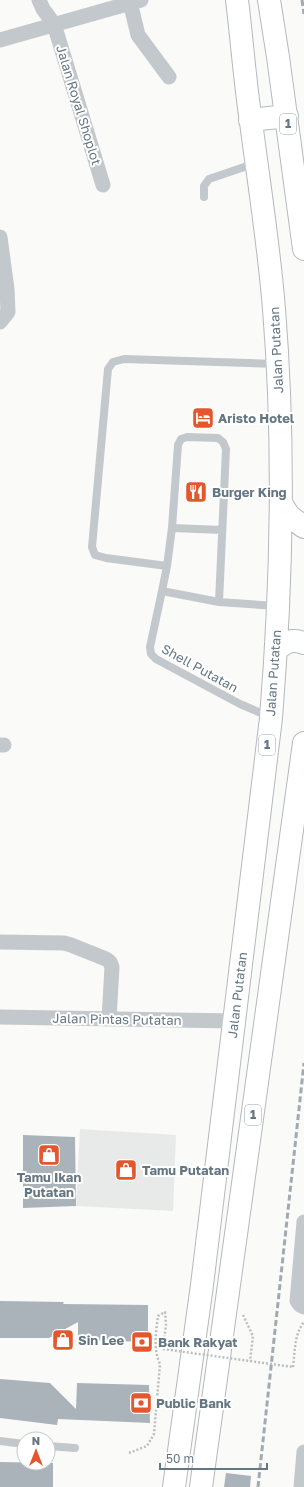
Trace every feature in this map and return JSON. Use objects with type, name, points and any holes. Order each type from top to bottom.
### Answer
[{"type":"highway","name":"Jalan Putatan","points":[[174,1487],[202,1285],[271,718],[276,650],[281,503],[281,436],[274,310],[265,220],[250,120],[237,0]]},
{"type":"highway","name":"1","points":[[269,0],[287,116],[304,249]]},
{"type":"highway","points":[[250,120],[287,116]]},
{"type":"highway","points":[[281,503],[289,516],[304,527]]},
{"type":"highway","points":[[276,650],[286,642],[296,641],[304,643]]},
{"type":"highway","name":"1","points":[[201,1487],[230,1288],[304,743]]},
{"type":"street","name":"Jalan Royal Shoplot","points":[[39,0],[43,9],[54,24],[104,185]]},
{"type":"street","points":[[0,40],[135,1],[138,35],[169,77]]},
{"type":"street","points":[[0,237],[7,289],[8,312],[0,322]]},
{"type":"street","points":[[0,942],[71,944],[106,958],[112,967],[109,1019]]},
{"type":"street","name":"Jalan Pintas Putatan","points":[[0,1017],[234,1021]]},
{"type":"street","points":[[302,1306],[298,1301],[304,1222]]},
{"type":"street","points":[[301,1487],[304,1452]]},
{"type":"lane","points":[[204,197],[204,186],[209,178],[257,162]]},
{"type":"lane","points":[[167,566],[106,558],[95,555],[92,547],[108,369],[113,362],[124,359],[277,364]]},
{"type":"lane","name":"Shell Putatan","points":[[222,530],[226,449],[223,442],[218,438],[187,436],[181,439],[178,445],[172,528],[167,566],[150,647],[151,654],[156,660],[240,704],[271,718]]},
{"type":"lane","points":[[172,528],[222,530],[219,602]]},
{"type":"lane","points":[[162,591],[219,602],[277,606]]},
{"type":"lane","points":[[0,1442],[16,1443]]},
{"type":"lane","points":[[56,1447],[75,1448]]},
{"type":"path","points":[[129,1453],[147,1446],[154,1434],[160,1364],[156,1356],[156,1330],[158,1316],[165,1312],[166,1325],[163,1349],[293,1367],[299,1329],[304,1322]]},
{"type":"path","points":[[250,1361],[253,1336]]},
{"type":"shaded area","name":"Tamu Putatan","points":[[80,1129],[176,1135],[173,1211],[76,1206]]},
{"type":"building","name":"Tamu Ikan Putatan","points":[[23,1135],[75,1137],[76,1206],[23,1208]]},
{"type":"building","points":[[0,1301],[64,1302],[63,1304],[148,1305],[148,1342],[78,1340],[78,1322],[49,1338],[0,1338]]},
{"type":"building","points":[[0,1379],[50,1383],[76,1409],[77,1383],[149,1385],[150,1423],[58,1419],[57,1425],[0,1418]]},
{"type":"building","points":[[0,1462],[16,1462],[16,1471],[53,1471],[53,1487],[0,1487]]},
{"type":"building","points":[[226,1473],[251,1476],[250,1487],[224,1487]]},
{"type":"railway","points":[[302,0],[304,14]]},
{"type":"railway","points":[[258,1487],[304,1063]]},
{"type":"place","name":"Aristo Hotel","points":[[203,418]]},
{"type":"place","name":"Burger King","points":[[196,492]]},
{"type":"place","name":"Tamu Ikan Putatan","points":[[49,1155]]},
{"type":"place","name":"Tamu Putatan","points":[[126,1170]]},
{"type":"place","name":"Sin Lee","points":[[63,1340]]},
{"type":"place","name":"Bank Rakyat","points":[[142,1342]]},
{"type":"place","name":"Public Bank","points":[[141,1403]]}]
